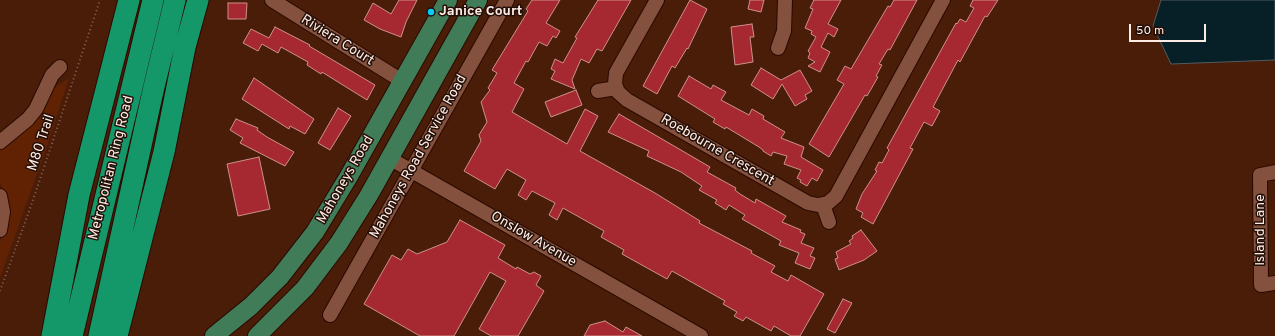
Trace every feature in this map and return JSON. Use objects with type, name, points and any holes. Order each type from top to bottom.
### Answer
[{"type":"highway","points":[[52,336],[79,195],[129,0]]},
{"type":"highway","name":"Metropolitan Ring Road","points":[[72,336],[153,0]]},
{"type":"highway","name":"Metropolitan Ring Road","points":[[99,336],[153,91],[175,0]]},
{"type":"highway","points":[[117,336],[164,152],[185,47],[198,0]]},
{"type":"main road","name":"Mahoneys Road","points":[[214,336],[251,306],[291,264],[330,210],[448,0]]},
{"type":"main road","name":"Mahoneys Road","points":[[257,336],[295,299],[323,266],[355,219],[478,0]]},
{"type":"main road","name":"Onslow Avenue","points":[[366,145],[389,158]]},
{"type":"street","name":"Riviera Court","points":[[272,0],[402,81]]},
{"type":"street","name":"Mahoneys Road Service Road","points":[[330,315],[507,0]]},
{"type":"street","points":[[598,91],[616,88],[616,73],[657,0]]},
{"type":"street","points":[[778,48],[784,31],[785,0]]},
{"type":"street","points":[[829,222],[823,205],[836,196],[943,0]]},
{"type":"street","points":[[0,142],[20,126],[36,109],[45,88],[60,67]]},
{"type":"street","name":"Roebourne Crescent","points":[[616,88],[627,100],[808,203],[823,205]]},
{"type":"street","name":"Onslow Avenue","points":[[389,158],[701,336]]},
{"type":"street","name":"Island Lane","points":[[1275,172],[1260,175],[1261,285],[1275,282]]},
{"type":"street","points":[[0,196],[3,212],[0,230]]},
{"type":"path","name":"M80 Trail","points":[[0,291],[31,206],[100,0]]},
{"type":"shaded area","points":[[69,78],[46,149],[0,278],[0,243],[8,213],[8,200],[0,183],[0,148],[49,91]]},
{"type":"water","points":[[1161,0],[1275,0],[1275,60],[1171,64],[1153,26]]},
{"type":"building","points":[[399,0],[417,0],[406,22],[401,37],[380,29],[364,20],[373,3],[391,14]]},
{"type":"building","points":[[532,0],[560,0],[546,23],[560,31],[556,38],[553,36],[547,46],[539,42],[528,62],[526,61],[514,83],[524,89],[512,112],[567,144],[585,109],[598,116],[580,151],[655,193],[700,221],[699,223],[752,251],[751,253],[775,266],[771,272],[788,281],[791,275],[824,294],[800,336],[791,336],[774,326],[771,331],[746,317],[743,321],[734,316],[737,312],[723,304],[725,301],[672,271],[667,279],[622,254],[624,250],[601,237],[604,231],[563,208],[557,220],[549,215],[555,203],[532,191],[526,200],[518,195],[526,180],[507,169],[495,189],[464,171],[481,141],[479,135],[487,122],[481,102],[490,90],[488,88],[497,73],[492,70],[528,11],[526,9]]},
{"type":"building","points":[[598,0],[631,0],[602,51],[597,49],[589,63],[581,59],[572,80],[575,89],[551,79],[555,71],[551,69],[555,59],[563,63],[577,38],[575,37]]},
{"type":"building","points":[[690,0],[707,9],[688,49],[687,48],[675,68],[672,66],[657,94],[643,86]]},
{"type":"building","points":[[750,0],[764,0],[761,12],[748,9]]},
{"type":"building","points":[[814,0],[841,0],[828,24],[838,29],[834,37],[828,33],[821,47],[830,52],[820,72],[808,66],[815,62],[808,58],[810,53],[808,51],[816,37],[811,34],[812,31],[805,28],[813,9],[810,8]]},
{"type":"building","points":[[894,0],[917,0],[890,50],[888,49],[879,64],[882,65],[876,76],[878,77],[867,96],[865,95],[829,157],[809,144],[844,84],[837,80],[845,66],[851,69],[888,6],[890,7]]},
{"type":"building","points":[[973,0],[998,0],[987,17],[985,16],[960,62],[958,60],[933,107],[940,111],[932,126],[924,122],[910,148],[913,149],[873,224],[861,217],[863,213],[856,209],[862,194],[877,171],[875,170],[879,162],[882,163],[889,150],[887,148],[956,23],[957,24],[960,19],[966,22],[974,8],[970,6]]},
{"type":"building","points":[[228,3],[247,3],[246,19],[228,19]]},
{"type":"building","points":[[752,24],[754,37],[750,37],[753,62],[735,65],[731,27]]},
{"type":"building","points":[[275,27],[310,45],[309,46],[375,85],[367,100],[322,72],[321,74],[307,65],[308,62],[281,47],[278,53],[262,44],[258,51],[243,43],[251,29],[269,38]]},
{"type":"building","points":[[761,68],[781,80],[800,70],[812,91],[805,95],[807,99],[795,106],[782,84],[773,99],[751,85]]},
{"type":"building","points":[[689,76],[711,89],[713,85],[726,92],[721,100],[749,115],[752,109],[764,116],[763,119],[785,132],[781,138],[804,147],[801,157],[823,170],[817,181],[812,178],[807,186],[800,182],[801,180],[797,178],[801,170],[784,164],[787,156],[773,152],[771,156],[726,127],[725,129],[713,122],[715,119],[678,96]]},
{"type":"building","points":[[254,78],[314,119],[305,134],[290,126],[289,129],[242,99]]},
{"type":"building","points":[[576,90],[582,105],[551,117],[545,102]]},
{"type":"building","points":[[338,108],[351,116],[330,150],[318,143]]},
{"type":"building","points":[[619,114],[710,167],[707,172],[736,188],[735,190],[740,194],[755,203],[756,199],[786,216],[782,222],[801,230],[800,232],[805,234],[801,243],[814,248],[810,256],[815,258],[810,269],[795,263],[799,253],[779,245],[781,241],[742,219],[745,215],[729,205],[726,210],[715,203],[717,200],[699,190],[702,186],[681,172],[647,156],[649,151],[608,132]]},
{"type":"building","points":[[236,119],[258,128],[257,130],[267,137],[294,152],[285,166],[240,143],[243,138],[230,130]]},
{"type":"building","points":[[259,157],[270,209],[238,216],[227,164]]},
{"type":"building","points":[[460,220],[505,245],[498,258],[516,269],[517,267],[530,274],[534,272],[541,276],[536,285],[544,291],[518,336],[491,336],[479,329],[506,281],[490,272],[454,336],[420,336],[364,304],[392,255],[401,260],[408,249],[417,254],[447,242]]},
{"type":"building","points":[[861,230],[877,251],[864,260],[839,270],[835,259],[838,258],[836,252],[851,244],[849,241],[853,238],[852,236]]},
{"type":"building","points":[[843,299],[852,303],[835,333],[827,329]]},
{"type":"building","points":[[605,321],[623,332],[626,327],[642,336],[584,336],[590,325]]},
{"type":"place","name":"Janice Court","points":[[431,12]]}]
